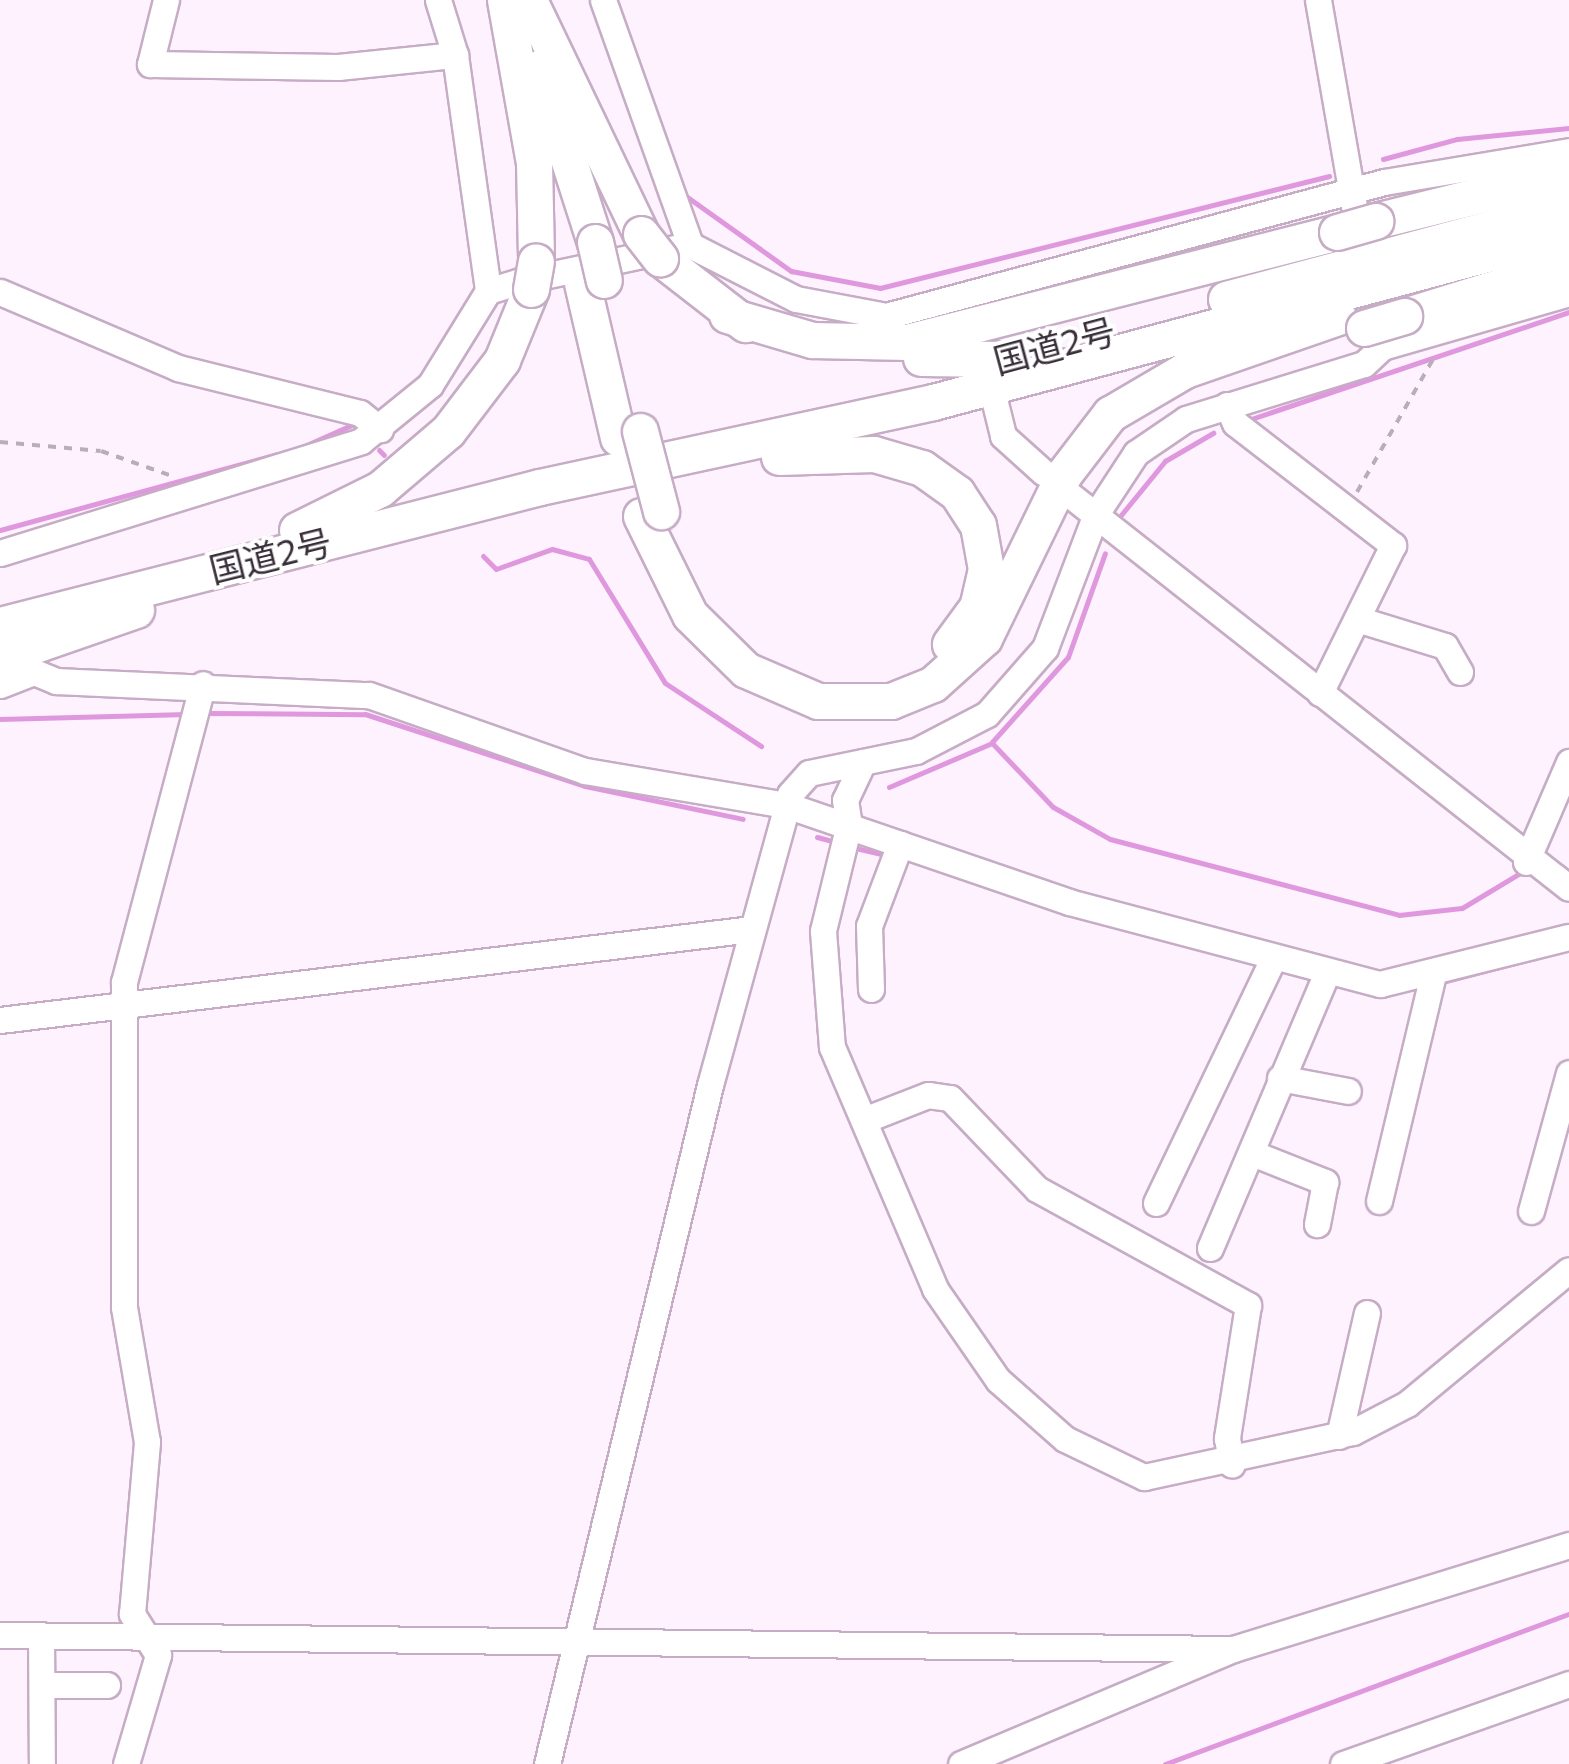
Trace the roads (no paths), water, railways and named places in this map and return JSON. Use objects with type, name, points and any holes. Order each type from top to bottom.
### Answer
[{"type":"highway","points":[[136,589],[326,518],[404,471],[486,386],[533,275],[534,162],[505,0]]},
{"type":"highway","points":[[518,0],[552,114],[629,434],[651,514],[683,604],[746,670],[818,701],[891,700],[933,684],[984,638],[1064,474],[1110,414],[1219,356],[1569,242]]},
{"type":"highway","points":[[529,0],[664,246],[726,314],[847,357],[1000,359]]},
{"type":"highway","points":[[726,314],[812,340],[906,342],[1358,230],[1569,172]]},
{"type":"highway","name":"国道2号","points":[[0,624],[48,626],[136,589],[540,487],[1569,206]]},
{"type":"highway","name":"国道2号","points":[[540,487],[671,462],[1569,232]]},
{"type":"highway","points":[[1110,414],[1168,386],[1382,327],[1569,266]]},
{"type":"highway","points":[[651,514],[710,610],[766,660],[814,680],[867,684],[914,671],[954,642],[984,588],[984,547],[969,508],[901,460],[846,452],[716,468],[671,462]]},
{"type":"highway","points":[[10,663],[48,626],[421,516]]},
{"type":"street","points":[[166,0],[150,64],[338,67],[455,55]]},
{"type":"street","points":[[0,553],[300,465],[380,430],[430,385],[488,291],[455,55],[438,0]]},
{"type":"street","points":[[602,0],[664,246]]},
{"type":"street","points":[[1318,0],[1358,230]]},
{"type":"street","points":[[488,291],[664,246],[796,299],[857,316],[970,309],[1350,192],[1569,151]]},
{"type":"street","points":[[0,292],[178,368],[360,413],[380,430]]},
{"type":"street","points":[[547,1764],[752,929],[786,805],[809,773],[864,762],[957,734],[1015,688],[1053,633],[1096,514],[1148,443],[1227,406],[1364,364],[1382,327],[1569,292]]},
{"type":"street","points":[[994,400],[1003,436],[1043,472]]},
{"type":"street","points":[[1227,406],[1235,423],[1394,545],[1320,694]]},
{"type":"street","points":[[1070,495],[1530,864],[1569,888]]},
{"type":"street","points":[[1357,619],[1445,646],[1460,672]]},
{"type":"street","points":[[0,685],[10,663],[199,704],[369,695],[586,771],[786,805],[1271,964],[1325,978],[1380,984],[1432,981],[1569,937]]},
{"type":"street","points":[[126,1764],[158,1655],[132,1614],[148,1442],[124,1307],[124,1003],[199,704]]},
{"type":"street","points":[[864,762],[846,800],[849,824],[821,966],[832,1047],[935,1290],[1028,1410],[1135,1476],[1232,1464],[1339,1436],[1407,1404],[1569,1270]]},
{"type":"street","points":[[1530,864],[1569,762]]},
{"type":"street","points":[[871,989],[869,926],[900,844]]},
{"type":"street","points":[[0,1020],[752,929]]},
{"type":"street","points":[[1156,1203],[1271,964]]},
{"type":"street","points":[[1210,1248],[1325,978]]},
{"type":"street","points":[[1379,1202],[1432,981]]},
{"type":"street","points":[[1531,1211],[1569,1073]]},
{"type":"street","points":[[1280,1078],[1348,1091]]},
{"type":"street","points":[[864,1120],[928,1096],[950,1098],[1037,1189],[1248,1305],[1227,1438],[1232,1464]]},
{"type":"street","points":[[1252,1152],[1324,1182],[1318,1224]]},
{"type":"street","points":[[1339,1436],[1367,1313]]},
{"type":"street","points":[[961,1764],[1234,1649],[1569,1545]]},
{"type":"street","points":[[0,1636],[145,1632],[575,1645],[1234,1649]]},
{"type":"street","points":[[41,1635],[42,1764]]},
{"type":"street","points":[[1343,1764],[1569,1684]]},
{"type":"street","points":[[43,1685],[107,1685]]},
{"type":"waterway","points":[[1383,159],[1457,139],[1569,128]]},
{"type":"waterway","points":[[683,194],[791,271],[880,288],[1329,176]]},
{"type":"waterway","points":[[1245,421],[1569,312]]},
{"type":"waterway","points":[[302,447],[354,424]]},
{"type":"waterway","points":[[1121,515],[1165,461],[1213,433]]},
{"type":"waterway","points":[[379,450],[384,455]]},
{"type":"waterway","points":[[0,530],[277,454]]},
{"type":"waterway","points":[[483,556],[496,569],[552,549],[589,559],[665,683],[761,746]]},
{"type":"waterway","points":[[992,742],[1068,657],[1105,553]]},
{"type":"waterway","points":[[203,713],[365,714],[585,786],[743,819]]},
{"type":"waterway","points":[[0,719],[187,714]]},
{"type":"waterway","points":[[889,787],[992,743],[1053,807],[1110,839],[1399,915],[1462,908],[1522,872]]},
{"type":"waterway","points":[[817,837],[836,842]]},
{"type":"waterway","points":[[851,847],[887,855]]},
{"type":"waterway","points":[[1442,982],[1542,956]]},
{"type":"waterway","points":[[1165,1764],[1569,1614]]}]
